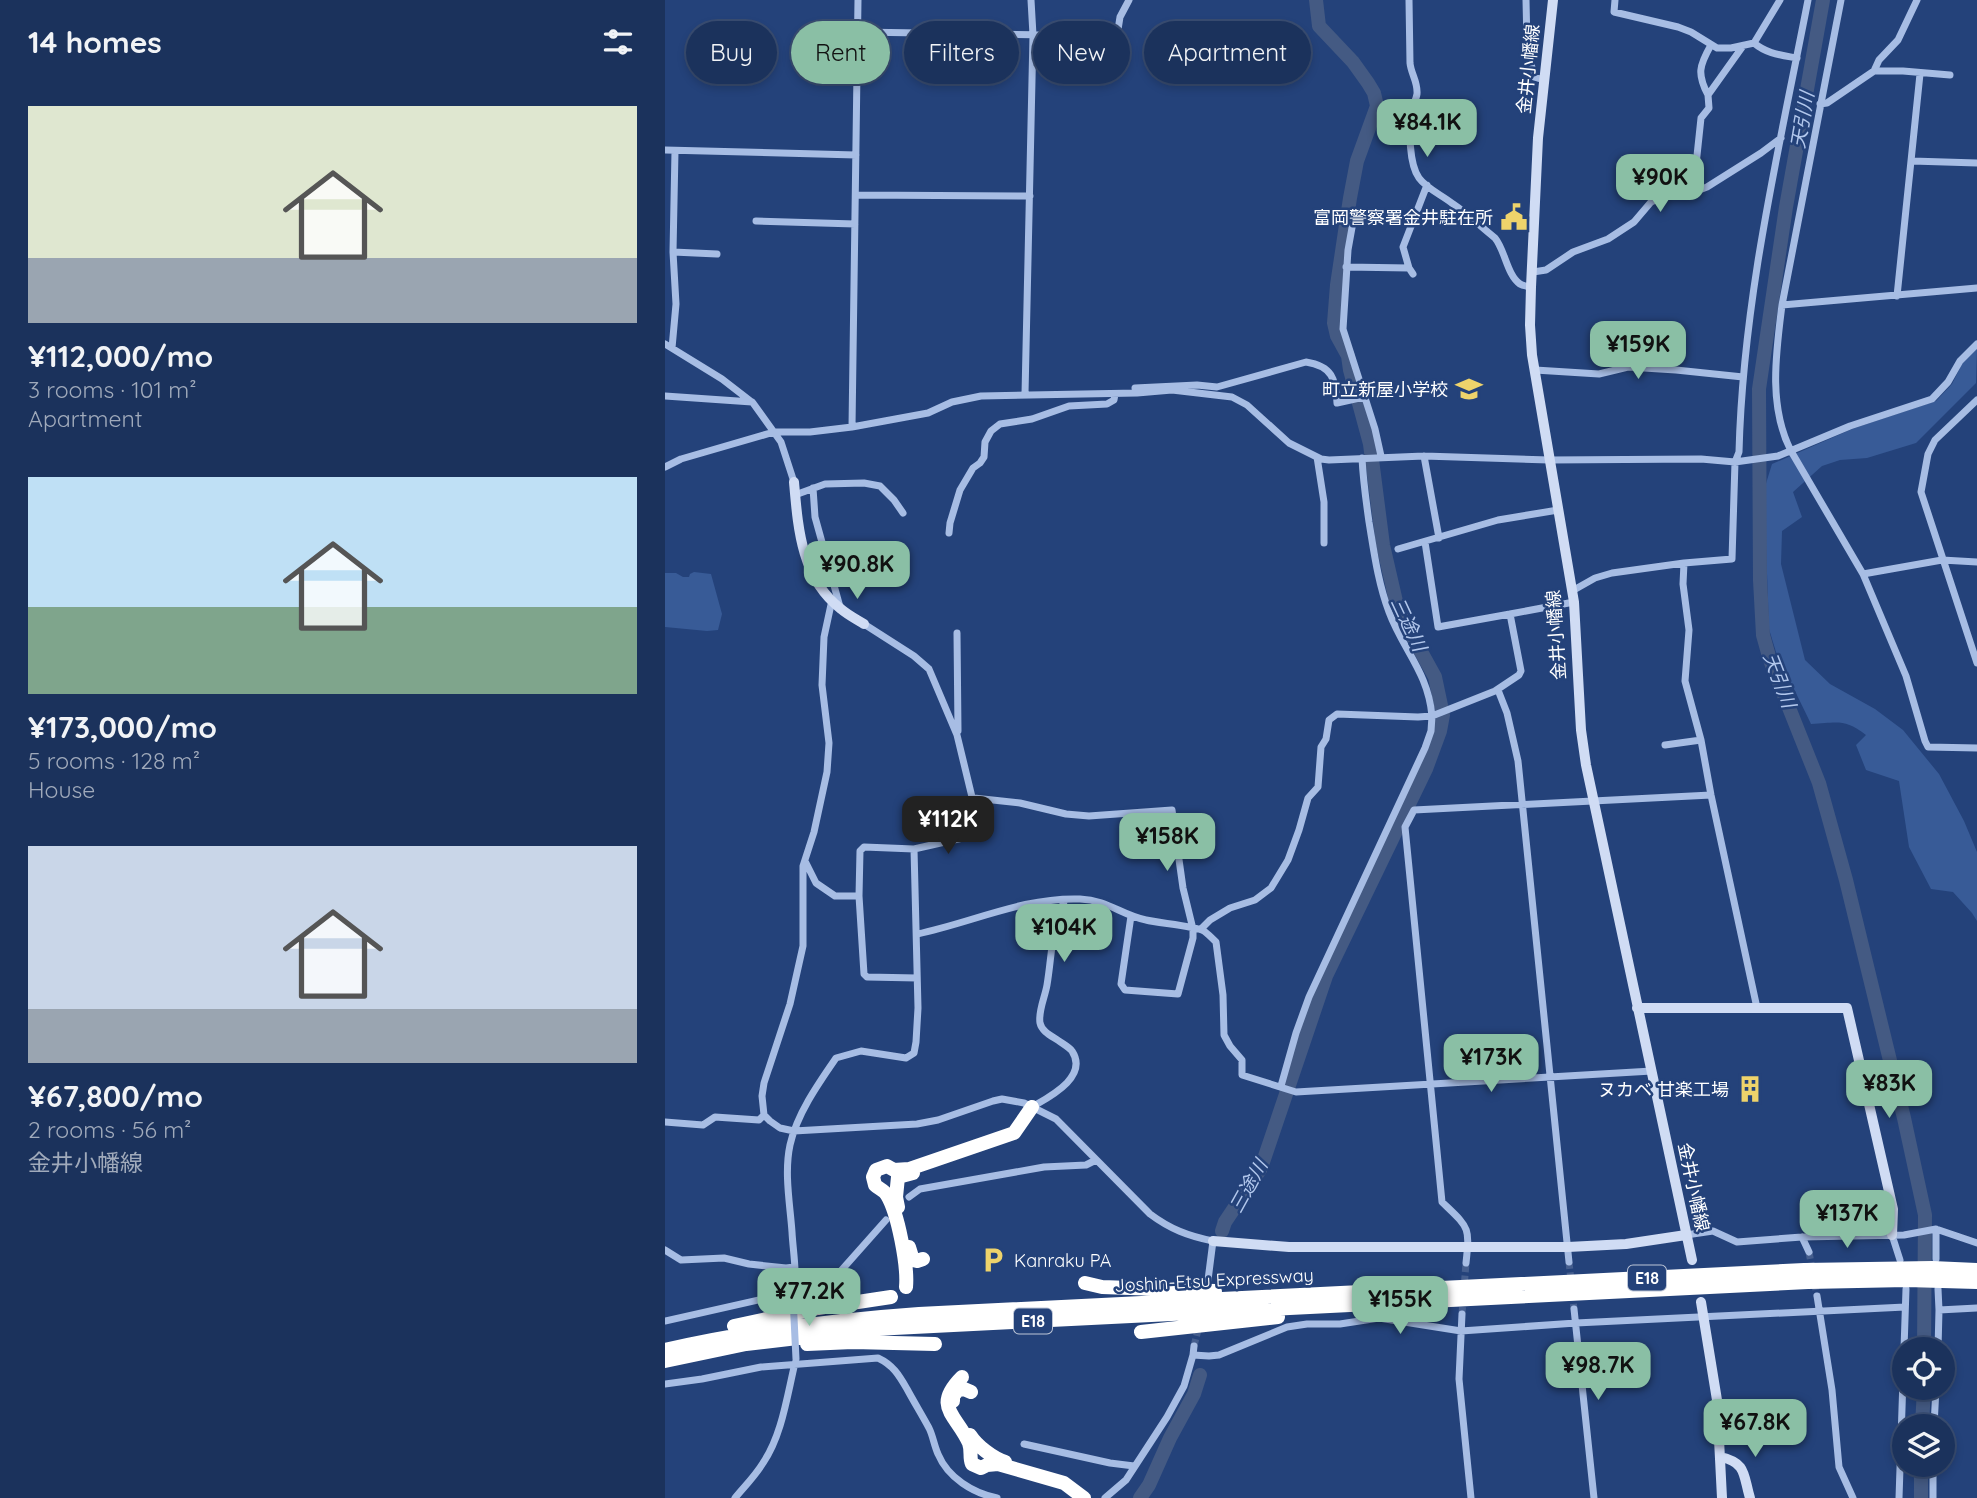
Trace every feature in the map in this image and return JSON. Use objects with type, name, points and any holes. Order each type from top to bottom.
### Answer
[{"type":"highway","points":[[923,1259],[913,1260],[910,1253],[896,1196],[898,1177],[1015,1138],[1028,1125],[1032,1107]]},
{"type":"highway","points":[[906,1287],[905,1256],[890,1200],[885,1191],[877,1188],[874,1181],[876,1170],[887,1166],[894,1170],[909,1169],[1014,1133],[1032,1107]]},
{"type":"highway","name":"Joshin-Etsu Expressway","points":[[665,1347],[779,1328],[877,1317],[1815,1269],[1905,1274],[1977,1270]]},
{"type":"highway","name":"Joshin-Etsu Expressway","points":[[665,1361],[746,1344],[874,1329],[1808,1282],[1905,1274]]},
{"type":"highway","name":"Joshin-Etsu Expressway","points":[[1935,1274],[1977,1282]]},
{"type":"highway","points":[[1085,1283],[1102,1287],[1223,1292],[1388,1291]]},
{"type":"highway","points":[[665,1347],[705,1333],[779,1316],[891,1297]]},
{"type":"highway","points":[[1141,1332],[1404,1302]]},
{"type":"highway","points":[[665,1361],[787,1345],[853,1342],[935,1344]]},
{"type":"highway","points":[[962,1377],[946,1399],[948,1409],[969,1443],[972,1464],[981,1468],[998,1464],[1063,1483],[1086,1498]]},
{"type":"highway","points":[[971,1392],[958,1390],[953,1396],[953,1402],[980,1447],[999,1460],[1067,1480],[1083,1491],[1086,1498]]},
{"type":"main road","name":"金井小幡線","points":[[1553,0],[1538,138],[1530,325],[1549,460],[1573,597],[1581,730],[1593,800],[1692,1260]]},
{"type":"main road","points":[[794,482],[797,524],[808,566],[836,604],[864,624]]},
{"type":"main road","points":[[1637,1008],[1847,1007],[1893,1209],[1892,1235]]},
{"type":"main road","points":[[1213,1241],[1289,1247],[1568,1247],[1626,1244],[1686,1235]]},
{"type":"main road","points":[[1701,1302],[1717,1400],[1722,1498]]},
{"type":"main road","points":[[1721,1457],[1733,1460],[1742,1468],[1750,1498]]},
{"type":"street","points":[[858,0],[858,21]]},
{"type":"street","points":[[1025,394],[1033,35],[1031,0]]},
{"type":"street","points":[[1119,21],[1129,0]]},
{"type":"street","points":[[1409,0],[1410,63],[1417,93],[1411,114],[1411,153],[1414,167],[1427,186],[1495,238],[1519,284],[1531,287]]},
{"type":"street","points":[[1526,0],[1527,45],[1534,77],[1544,80]]},
{"type":"street","points":[[1615,0],[1614,12],[1678,27],[1717,48],[1754,43],[1780,0]]},
{"type":"street","points":[[1425,542],[1438,627],[1510,614],[1573,597],[1595,578],[1612,573],[1732,559],[1735,462],[1739,452],[1743,377],[1755,271],[1808,0]]},
{"type":"street","points":[[1840,0],[1782,305],[1776,351],[1779,417],[1791,451],[1863,574],[1906,676],[1928,747],[1977,748]]},
{"type":"street","points":[[1820,104],[1827,103],[1874,71],[1879,60],[1898,40],[1917,0]]},
{"type":"street","points":[[890,33],[1033,35]]},
{"type":"street","points":[[1754,43],[1770,53],[1797,58]]},
{"type":"street","points":[[1693,193],[1701,118],[1709,108],[1708,95],[1701,82],[1700,63],[1711,45]]},
{"type":"street","points":[[1708,95],[1744,45]]},
{"type":"street","points":[[1874,71],[1950,75]]},
{"type":"street","points":[[1897,296],[1920,74]]},
{"type":"street","points":[[852,427],[857,84]]},
{"type":"street","points":[[1533,272],[1546,270],[1573,252],[1608,239],[1634,222],[1651,202],[1663,197],[1693,193],[1707,187],[1781,138]]},
{"type":"street","points":[[665,150],[856,155]]},
{"type":"street","points":[[675,151],[673,252],[676,304],[668,346],[729,383],[753,402],[781,442],[794,482]]},
{"type":"street","points":[[1912,161],[1977,163]]},
{"type":"street","points":[[1346,267],[1411,271],[1403,247],[1427,186]]},
{"type":"street","points":[[856,195],[1030,196]]},
{"type":"street","points":[[1355,211],[1347,250],[1343,330],[1358,371],[1381,456]]},
{"type":"street","points":[[756,221],[855,224]]},
{"type":"street","points":[[673,252],[717,254]]},
{"type":"street","points":[[1782,305],[1977,288]]},
{"type":"street","points":[[665,467],[681,459],[774,432],[810,432],[852,427],[927,412],[952,402],[981,396],[1115,394],[1172,390],[1232,397],[1247,405],[1289,443],[1329,460],[1424,456],[1549,460],[1653,458],[1735,462],[1779,456],[1850,426],[1932,399],[1948,383],[1960,361],[1977,344]]},
{"type":"street","points":[[1135,388],[1197,385],[1217,387],[1307,362],[1326,368],[1336,390],[1336,403],[1364,397]]},
{"type":"street","points":[[1535,370],[1599,374],[1628,367],[1743,377]]},
{"type":"street","points":[[949,533],[960,490],[973,468],[984,457],[985,442],[991,431],[1000,424],[1032,419],[1069,406],[1107,404],[1114,400],[1115,394]]},
{"type":"street","points":[[665,396],[753,402]]},
{"type":"street","points":[[1977,400],[1935,440],[1928,454],[1921,492],[1977,663]]},
{"type":"street","points":[[1424,456],[1439,538]]},
{"type":"street","points":[[1317,457],[1324,502],[1324,543]]},
{"type":"street","points":[[1281,1086],[1309,998],[1431,730],[1430,703],[1419,667],[1394,624],[1381,586],[1371,535],[1362,458]]},
{"type":"street","points":[[795,495],[825,484],[864,483],[880,486],[903,513]]},
{"type":"street","points":[[813,488],[814,517],[836,604],[824,637],[822,685],[829,743],[827,772],[805,861],[802,889],[803,946],[790,1004],[764,1083],[764,1115],[780,1128],[794,1131],[917,1124],[1003,1100],[1024,1102],[1056,1119],[1164,1225],[1177,1232],[1213,1241],[1208,1280]]},
{"type":"street","points":[[1398,549],[1498,520],[1557,510]]},
{"type":"street","points":[[1863,574],[1942,560],[1977,562]]},
{"type":"street","points":[[1684,563],[1683,584],[1689,629],[1685,681],[1701,740],[1757,1008]]},
{"type":"street","points":[[1131,916],[1121,984],[1125,990],[1178,993],[1197,929],[1230,908],[1255,900],[1271,888],[1288,860],[1308,798],[1318,787],[1321,747],[1326,739],[1329,720],[1337,713],[1432,716],[1497,690],[1521,671],[1510,614]]},
{"type":"street","points":[[864,624],[914,656],[929,669],[957,735],[980,830],[976,835],[914,849],[864,847],[860,851],[859,896],[864,974],[867,977],[918,978]]},
{"type":"street","points":[[957,633],[957,735]]},
{"type":"street","points":[[1497,690],[1507,713],[1518,761],[1569,1262]]},
{"type":"street","points":[[1665,746],[1701,740]]},
{"type":"street","points":[[1466,1263],[1468,1232],[1461,1220],[1442,1202],[1405,827],[1414,810],[1711,795]]},
{"type":"street","points":[[974,798],[1020,803],[1066,814],[1089,816],[1172,810],[1183,888],[1197,929]]},
{"type":"street","points":[[735,1498],[763,1464],[772,1445],[787,1399],[795,1362],[794,1267],[788,1176],[789,1148],[794,1131],[836,1058],[861,1051],[906,1058],[914,1053],[918,978],[914,849]]},
{"type":"street","points":[[805,861],[816,883],[835,896],[859,896]]},
{"type":"street","points":[[917,934],[1011,907],[1050,900],[1080,899],[1108,903],[1131,916],[1197,929],[1216,942],[1223,995],[1224,1035],[1242,1060],[1242,1075],[1296,1091],[1651,1071]]},
{"type":"street","points":[[1032,1107],[1059,1091],[1075,1070],[1072,1051],[1045,1031],[1039,1019],[1055,926],[1065,900]]},
{"type":"street","points":[[665,1122],[703,1125],[715,1117],[759,1120],[764,1115]]},
{"type":"street","points":[[909,1197],[920,1189],[1044,1167],[1086,1165],[1096,1160]]},
{"type":"street","points":[[665,1321],[794,1295],[831,1282],[886,1220]]},
{"type":"street","points":[[1936,1229],[1938,1337]]},
{"type":"street","points":[[1686,1235],[1713,1231],[1737,1242],[1802,1237],[1904,1236],[1936,1229],[1977,1243]]},
{"type":"street","points":[[1892,1235],[1905,1274],[1899,1498]]},
{"type":"street","points":[[1802,1237],[1809,1252]]},
{"type":"street","points":[[665,1250],[681,1260],[724,1258],[749,1264],[794,1267]]},
{"type":"street","points":[[1817,1296],[1832,1390],[1839,1467],[1853,1498]]},
{"type":"street","points":[[1193,1355],[1219,1355],[1287,1327],[1340,1324],[1379,1318],[1461,1331],[1905,1307]]},
{"type":"street","points":[[1939,1310],[1977,1308]]},
{"type":"street","points":[[1574,1309],[1594,1498]]},
{"type":"street","points":[[1462,1314],[1459,1379],[1471,1498]]},
{"type":"street","points":[[1105,1498],[1126,1480],[1167,1417],[1184,1386],[1195,1346]]},
{"type":"street","points":[[665,1384],[795,1362],[878,1358],[897,1371],[949,1472],[964,1486],[997,1498]]},
{"type":"street","points":[[1024,1444],[1134,1466]]},
{"type":"street","points":[[1933,1477],[1933,1498]]},
{"type":"shaded area","points":[[1977,349],[1976,383],[1916,443],[1867,458],[1840,460],[1822,466],[1793,492],[1802,517],[1782,531],[1781,564],[1805,660],[1830,684],[1875,709],[1903,730],[1939,774],[1977,852],[1977,921],[1953,892],[1931,889],[1909,847],[1899,781],[1866,770],[1856,745],[1866,735],[1846,724],[1811,724],[1776,652],[1769,629],[1764,490],[1772,464],[1852,429],[1936,401],[1952,384],[1963,362]]},
{"type":"shaded area","points":[[694,572],[711,574],[722,614],[718,630],[665,627],[665,573],[689,577]]},
{"type":"waterway","name":"三途川","points":[[1222,1231],[1225,1222],[1261,1168],[1326,976],[1426,769],[1443,715],[1435,677],[1398,610],[1383,545],[1370,444],[1348,356],[1337,336],[1334,323],[1337,285],[1357,161],[1377,106],[1374,93],[1353,62],[1319,26],[1316,0]]},
{"type":"waterway","name":"天引川","points":[[1823,0],[1786,207],[1759,389],[1760,580],[1763,635],[1770,660],[1819,783],[1846,880],[1904,1118],[1925,1215],[1924,1337]]},
{"type":"waterway","name":"三途川","points":[[1140,1498],[1194,1394],[1200,1375]]},
{"type":"waterway","name":"天引川","points":[[1923,1400],[1923,1414]]},
{"type":"waterway","name":"天引川","points":[[1921,1477],[1921,1498]]},
{"type":"tunnel","points":[[1809,1252],[1817,1296]]},
{"type":"tunnel","points":[[1569,1262],[1574,1309]]},
{"type":"tunnel","points":[[1462,1314],[1466,1263]]},
{"type":"tunnel","points":[[1194,1346],[1199,1326]]},
{"type":"place","name":"富岡警察署金井駐在所","points":[[1514,217]]},
{"type":"place","name":"町立新屋小学校","points":[[1469,389]]},
{"type":"place","name":"ヌカベ 甘楽工場","points":[[1750,1089]]},
{"type":"place","name":"Kanraku PA","points":[[993,1260]]}]
